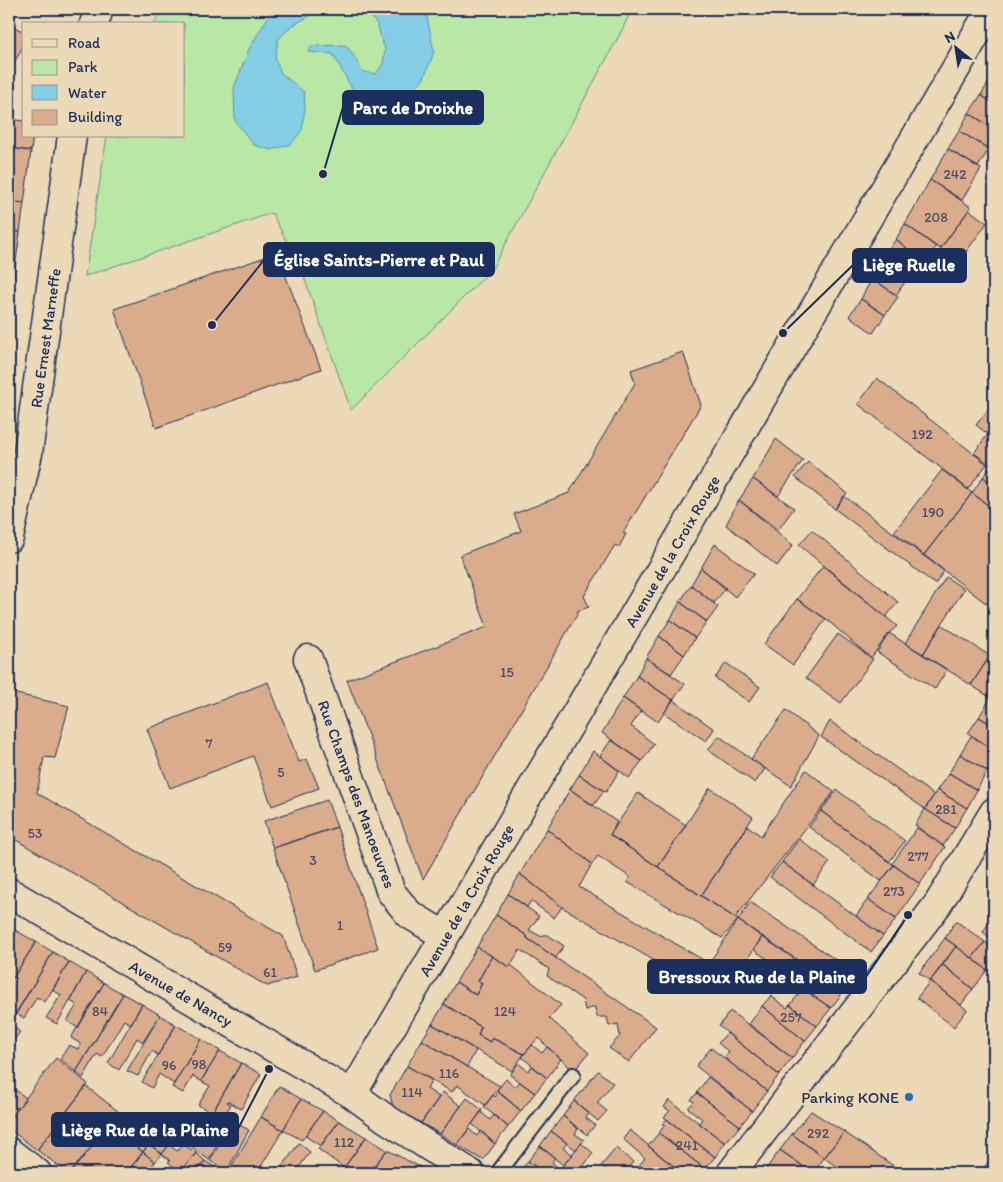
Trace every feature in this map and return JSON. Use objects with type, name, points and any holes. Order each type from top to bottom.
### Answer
[{"type":"street","points":[[95,22],[98,9]]},
{"type":"street","name":"Avenue de la Croix Rouge","points":[[352,1094],[991,9]]},
{"type":"street","name":"Rue Ernest Marneffe","points":[[9,538],[18,452],[72,138]]},
{"type":"street","name":"Rue Champs des Manoeuvres","points":[[308,659],[391,892],[409,914],[445,936]]},
{"type":"street","points":[[731,1173],[938,904],[994,812]]},
{"type":"street","name":"Avenue de Nancy","points":[[9,892],[352,1094],[385,1118],[470,1173]]},
{"type":"street","points":[[9,1152],[37,1173]]},
{"type":"lane","points":[[498,1173],[573,1075]]},
{"type":"green space","points":[[163,9],[632,9],[492,269],[351,410],[303,274],[272,213],[85,276],[107,138],[185,138],[185,22],[154,22]]},
{"type":"water","points":[[276,9],[322,9],[290,27],[278,40],[275,58],[281,73],[304,92],[305,107],[302,130],[291,144],[271,150],[254,145],[235,121],[234,88],[249,49],[268,17]]},
{"type":"water","points":[[365,9],[422,9],[427,17],[434,52],[423,80],[402,99],[382,106],[360,98],[351,87],[333,54],[308,52],[312,46],[345,45],[363,72],[376,74],[383,64],[385,50],[377,24]]},
{"type":"building","points":[[9,24],[22,31],[22,49],[9,70]]},
{"type":"building","points":[[994,76],[994,104],[981,95]]},
{"type":"building","points":[[981,95],[994,104],[994,129],[969,113]]},
{"type":"building","points":[[969,113],[994,129],[994,139],[989,149],[959,131]]},
{"type":"building","points":[[10,119],[22,121],[22,138],[33,138],[31,151],[9,148]]},
{"type":"building","points":[[959,131],[989,149],[978,167],[948,149]]},
{"type":"building","points":[[9,148],[31,151],[24,203],[9,201]]},
{"type":"building","points":[[948,149],[981,169],[962,200],[930,180]]},
{"type":"building","points":[[930,180],[971,207],[940,249],[905,224]]},
{"type":"building","points":[[9,201],[24,203],[20,232],[9,230]]},
{"type":"building","points":[[969,210],[987,223],[958,263],[940,249]]},
{"type":"building","points":[[905,224],[936,247],[924,263],[896,239]]},
{"type":"building","points":[[9,230],[20,232],[16,261],[9,260]]},
{"type":"building","points":[[896,239],[924,263],[907,279],[882,260]]},
{"type":"building","points":[[277,253],[321,369],[156,428],[114,309]]},
{"type":"building","points":[[9,260],[16,261],[9,310]]},
{"type":"building","points":[[882,260],[907,279],[896,295],[872,278]]},
{"type":"building","points":[[872,278],[898,297],[885,315],[861,299]]},
{"type":"building","points":[[861,299],[885,315],[873,333],[849,316]]},
{"type":"building","points":[[683,352],[701,405],[623,533],[626,534],[619,547],[615,545],[584,596],[589,607],[577,611],[578,613],[423,879],[347,680],[487,627],[460,555],[521,531],[514,514],[569,493],[635,383],[631,370]]},
{"type":"building","points":[[877,378],[987,464],[968,489],[858,404]]},
{"type":"building","points":[[990,407],[994,410],[994,439],[976,425]]},
{"type":"building","points":[[988,434],[994,439],[994,463],[992,466],[974,453]]},
{"type":"building","points":[[776,439],[803,460],[778,496],[753,479]]},
{"type":"building","points":[[808,462],[847,493],[835,509],[795,477]]},
{"type":"building","points":[[994,463],[994,485],[983,477]]},
{"type":"building","points":[[942,470],[972,493],[924,555],[894,532]]},
{"type":"building","points":[[983,477],[994,485],[994,503],[991,507],[972,493]]},
{"type":"building","points":[[753,479],[794,508],[778,530],[739,500]]},
{"type":"building","points":[[972,493],[994,510],[994,595],[987,604],[924,555]]},
{"type":"building","points":[[844,496],[944,571],[935,584],[835,509]]},
{"type":"building","points":[[739,500],[793,545],[777,566],[726,525]]},
{"type":"building","points":[[812,530],[898,602],[886,617],[799,545]]},
{"type":"building","points":[[715,544],[754,574],[735,597],[701,568]]},
{"type":"building","points":[[823,566],[897,626],[889,633],[871,658],[826,619],[797,599]]},
{"type":"building","points":[[701,568],[726,588],[714,603],[691,585]]},
{"type":"building","points":[[946,577],[964,589],[923,654],[905,643]]},
{"type":"building","points":[[691,585],[718,607],[707,622],[680,602]]},
{"type":"building","points":[[797,599],[826,619],[793,665],[764,644]]},
{"type":"building","points":[[680,602],[707,622],[695,638],[670,620]]},
{"type":"building","points":[[670,620],[695,638],[684,655],[659,636]]},
{"type":"building","points":[[942,625],[990,656],[971,685],[923,654]]},
{"type":"building","points":[[889,633],[947,670],[935,689],[877,652]]},
{"type":"building","points":[[838,634],[873,659],[841,703],[806,678]]},
{"type":"building","points":[[659,636],[684,655],[671,674],[646,658]]},
{"type":"building","points":[[990,656],[994,658],[994,700],[971,685]]},
{"type":"building","points":[[646,658],[685,684],[673,700],[637,676]]},
{"type":"building","points":[[726,663],[760,687],[749,702],[715,678]]},
{"type":"building","points":[[637,676],[673,700],[658,722],[623,698]]},
{"type":"building","points":[[268,682],[299,762],[307,759],[319,788],[272,806],[253,756],[170,788],[147,729]]},
{"type":"building","points":[[12,693],[69,706],[55,758],[44,757],[37,793],[283,936],[297,977],[267,986],[9,836],[9,713]]},
{"type":"building","points":[[623,698],[641,711],[631,726],[654,744],[642,761],[602,733]]},
{"type":"building","points":[[990,699],[994,701],[994,726],[979,717]]},
{"type":"building","points":[[673,700],[714,729],[706,741],[664,713]]},
{"type":"building","points":[[786,710],[819,736],[791,786],[751,759]]},
{"type":"building","points":[[979,717],[994,726],[994,750],[968,733]]},
{"type":"building","points":[[830,721],[934,795],[925,809],[821,737]]},
{"type":"building","points":[[719,736],[765,769],[755,783],[708,750]]},
{"type":"building","points":[[971,736],[994,750],[994,759],[987,771],[960,754]]},
{"type":"building","points":[[611,740],[642,761],[629,778],[600,756]]},
{"type":"building","points":[[593,751],[619,771],[606,792],[579,775]]},
{"type":"building","points":[[960,754],[987,771],[977,790],[949,773]]},
{"type":"building","points":[[806,770],[834,792],[735,918],[701,896],[748,826],[761,836]]},
{"type":"building","points":[[949,773],[977,790],[967,808],[937,790]]},
{"type":"building","points":[[579,775],[604,791],[593,806],[570,789]]},
{"type":"building","points":[[710,788],[753,817],[701,896],[658,867]]},
{"type":"building","points":[[570,789],[617,822],[610,835],[738,920],[722,938],[627,882],[630,877],[598,856],[592,864],[547,829]]},
{"type":"building","points":[[837,790],[905,841],[889,862],[821,811]]},
{"type":"building","points":[[937,790],[967,808],[955,828],[925,809]]},
{"type":"building","points":[[638,793],[686,825],[658,867],[610,835]]},
{"type":"building","points":[[327,800],[337,827],[273,848],[264,821]]},
{"type":"building","points":[[925,809],[955,828],[943,846],[915,825]]},
{"type":"building","points":[[821,811],[894,865],[881,881],[809,827]]},
{"type":"building","points":[[337,827],[378,948],[315,970],[273,848]]},
{"type":"building","points":[[917,828],[945,847],[920,884],[892,864]]},
{"type":"building","points":[[547,829],[592,864],[579,887],[705,961],[691,982],[562,907],[520,874]]},
{"type":"building","points":[[799,839],[830,862],[813,885],[782,862]]},
{"type":"building","points":[[782,862],[883,936],[871,952],[770,877]]},
{"type":"building","points":[[894,865],[920,884],[896,919],[868,899]]},
{"type":"building","points":[[520,874],[562,907],[554,918],[531,901],[527,907],[508,894]]},
{"type":"building","points":[[508,894],[539,916],[529,930],[542,937],[543,935],[548,935],[564,946],[556,958],[496,915]]},
{"type":"building","points":[[868,899],[896,919],[883,936],[856,916]]},
{"type":"building","points":[[750,902],[854,972],[842,990],[738,920]]},
{"type":"building","points":[[496,915],[656,1027],[629,1062],[609,1048],[620,1036],[618,1024],[609,1026],[607,1017],[597,1017],[595,1007],[585,1010],[583,1000],[547,976],[549,969],[520,950],[509,967],[477,947]]},
{"type":"building","points":[[994,915],[994,941],[983,932]]},
{"type":"building","points":[[738,920],[762,937],[731,983],[707,966]]},
{"type":"building","points":[[956,921],[985,942],[972,958],[945,938]]},
{"type":"building","points":[[13,929],[36,942],[9,984],[9,936]]},
{"type":"building","points":[[762,937],[810,969],[802,982],[754,950]]},
{"type":"building","points":[[945,938],[956,946],[930,981],[919,973]]},
{"type":"building","points":[[36,942],[53,952],[11,1021],[9,1019],[9,984]]},
{"type":"building","points":[[985,942],[994,949],[994,975],[972,958]]},
{"type":"building","points":[[956,946],[987,970],[973,989],[943,965]]},
{"type":"building","points":[[477,947],[492,956],[478,981],[482,983],[476,995],[456,982]]},
{"type":"building","points":[[53,952],[69,962],[45,1002],[37,997],[24,1018],[16,1014]]},
{"type":"building","points":[[492,956],[509,967],[511,965],[561,1005],[549,1018],[589,1053],[574,1071],[538,1038],[524,1054],[492,1038],[490,1042],[478,1035],[481,1027],[444,1004],[456,982],[476,995],[482,983],[478,981]]},
{"type":"building","points":[[69,962],[86,972],[57,1024],[46,1018],[61,995],[53,990]]},
{"type":"building","points":[[943,965],[973,989],[961,1005],[930,981]]},
{"type":"building","points":[[814,970],[843,992],[831,1008],[803,989]]},
{"type":"building","points":[[86,972],[104,983],[78,1028],[67,1021],[77,1005],[70,1001]]},
{"type":"building","points":[[930,981],[967,1010],[954,1027],[917,998]]},
{"type":"building","points":[[104,983],[123,994],[76,1072],[60,1059],[69,1045],[78,1049],[81,1044],[71,1038]]},
{"type":"building","points":[[803,989],[831,1008],[817,1026],[790,1005]]},
{"type":"building","points":[[123,994],[142,1004],[131,1024],[124,1020],[102,1057],[97,1054],[83,1078],[76,1072]]},
{"type":"building","points":[[771,996],[787,1008],[790,1005],[817,1026],[805,1041],[762,1006]]},
{"type":"building","points":[[142,1004],[160,1015],[143,1042],[137,1038],[119,1070],[108,1063]]},
{"type":"building","points":[[444,1004],[481,1027],[478,1035],[490,1042],[492,1038],[524,1054],[512,1071],[432,1024]]},
{"type":"building","points":[[762,1006],[805,1041],[792,1058],[749,1024]]},
{"type":"building","points":[[730,1011],[792,1058],[779,1075],[719,1026]]},
{"type":"building","points":[[160,1015],[176,1025],[158,1055],[152,1051],[138,1076],[127,1071]]},
{"type":"building","points":[[9,1023],[20,1032],[9,1046]]},
{"type":"building","points":[[432,1024],[476,1050],[467,1067],[422,1040]]},
{"type":"building","points":[[176,1025],[201,1039],[174,1084],[159,1074],[152,1088],[142,1082]]},
{"type":"building","points":[[727,1033],[779,1075],[767,1091],[724,1058],[729,1052],[718,1043]]},
{"type":"building","points":[[201,1039],[220,1051],[201,1081],[193,1076],[183,1093],[172,1087]]},
{"type":"building","points":[[422,1040],[500,1086],[485,1105],[457,1085],[452,1092],[407,1066]]},
{"type":"building","points":[[532,1045],[542,1053],[547,1047],[561,1059],[547,1078],[522,1057]]},
{"type":"building","points":[[711,1048],[767,1091],[752,1111],[696,1066]]},
{"type":"building","points":[[220,1051],[241,1063],[212,1113],[198,1105],[210,1086],[201,1081]]},
{"type":"building","points":[[56,1058],[88,1084],[37,1150],[9,1129],[9,1120]]},
{"type":"building","points":[[241,1063],[261,1074],[241,1109],[228,1101],[231,1105],[222,1118],[212,1113]]},
{"type":"building","points":[[518,1063],[528,1071],[532,1066],[547,1078],[535,1093],[510,1075]]},
{"type":"building","points":[[407,1066],[432,1080],[427,1089],[439,1097],[421,1123],[393,1107],[390,1095]]},
{"type":"building","points":[[598,1071],[613,1083],[597,1103],[607,1111],[598,1121],[574,1101]]},
{"type":"building","points":[[708,1077],[752,1111],[740,1126],[697,1093]]},
{"type":"building","points":[[506,1079],[515,1087],[520,1082],[535,1093],[521,1111],[497,1090]]},
{"type":"building","points":[[9,1085],[26,1098],[9,1120]]},
{"type":"building","points":[[86,1086],[119,1112],[99,1138],[66,1112]]},
{"type":"building","points":[[279,1086],[301,1099],[283,1130],[261,1117]]},
{"type":"building","points":[[443,1092],[461,1106],[440,1134],[421,1123]]},
{"type":"building","points":[[498,1092],[521,1111],[508,1127],[484,1107],[493,1095],[495,1097]]},
{"type":"building","points":[[697,1093],[740,1126],[725,1143],[699,1123],[702,1119],[688,1108],[694,1102],[691,1100]]},
{"type":"building","points":[[467,1098],[482,1110],[457,1145],[440,1134]]},
{"type":"building","points":[[301,1099],[323,1111],[302,1140],[283,1130]]},
{"type":"building","points":[[669,1100],[725,1143],[715,1157],[664,1117],[670,1111],[664,1107]]},
{"type":"building","points":[[574,1101],[589,1113],[586,1118],[595,1125],[587,1135],[563,1116]]},
{"type":"building","points":[[323,1111],[339,1121],[321,1146],[305,1136]]},
{"type":"building","points":[[811,1111],[844,1132],[824,1158],[792,1134]]},
{"type":"building","points":[[66,1112],[99,1138],[70,1173],[37,1150]]},
{"type":"building","points":[[119,1112],[153,1138],[143,1152],[109,1126]]},
{"type":"building","points":[[481,1112],[490,1120],[494,1115],[508,1127],[495,1144],[472,1124]]},
{"type":"building","points":[[211,1114],[227,1126],[209,1160],[189,1145]]},
{"type":"building","points":[[563,1116],[578,1129],[575,1134],[584,1140],[576,1150],[551,1131]]},
{"type":"building","points":[[261,1117],[283,1130],[257,1173],[229,1173],[228,1172]]},
{"type":"building","points":[[667,1119],[715,1157],[705,1169],[659,1133],[665,1125],[662,1124]]},
{"type":"building","points":[[232,1121],[249,1130],[227,1171],[210,1161]]},
{"type":"building","points":[[339,1121],[366,1137],[344,1168],[318,1149]]},
{"type":"building","points":[[109,1126],[143,1152],[126,1173],[70,1173]]},
{"type":"building","points":[[469,1129],[477,1136],[481,1131],[495,1144],[483,1160],[457,1145]]},
{"type":"building","points":[[630,1130],[683,1173],[644,1173],[637,1168],[645,1158],[623,1139]]},
{"type":"building","points":[[551,1131],[567,1143],[563,1148],[573,1155],[563,1165],[540,1146]]},
{"type":"building","points":[[844,1132],[904,1173],[847,1173],[824,1158]]},
{"type":"building","points":[[659,1133],[705,1169],[702,1173],[683,1173],[648,1146]]},
{"type":"building","points":[[156,1134],[169,1145],[162,1154],[149,1144]]},
{"type":"building","points":[[792,1134],[824,1158],[813,1173],[780,1150]]},
{"type":"building","points":[[366,1137],[387,1150],[368,1173],[356,1173],[346,1165]]},
{"type":"building","points":[[299,1143],[310,1152],[295,1173],[278,1173]]},
{"type":"building","points":[[581,1143],[593,1153],[579,1172],[581,1173],[557,1173]]},
{"type":"building","points":[[149,1144],[162,1154],[155,1162],[143,1152]]},
{"type":"building","points":[[183,1144],[196,1153],[180,1172],[162,1154],[169,1145],[177,1151]]},
{"type":"building","points":[[540,1146],[555,1158],[552,1162],[560,1170],[557,1173],[544,1173],[528,1161]]},
{"type":"building","points":[[616,1148],[633,1162],[626,1170],[629,1173],[611,1173],[601,1166]]},
{"type":"building","points":[[387,1150],[420,1167],[415,1173],[370,1172]]},
{"type":"building","points":[[780,1150],[802,1166],[797,1173],[763,1173]]},
{"type":"building","points":[[143,1152],[155,1162],[147,1173],[142,1173],[132,1166]]},
{"type":"building","points":[[196,1153],[205,1161],[196,1173],[180,1172]]},
{"type":"building","points":[[205,1161],[216,1168],[212,1173],[196,1173]]},
{"type":"building","points":[[528,1161],[544,1173],[519,1173]]},
{"type":"building","points":[[132,1166],[142,1173],[126,1173]]},
{"type":"building","points":[[420,1167],[430,1173],[415,1173]]},
{"type":"railway","points":[[983,1173],[994,1158]]},
{"type":"place","name":"Parc de Droixhe","points":[[323,174]]},
{"type":"place","name":"Église Saints-Pierre et Paul","points":[[212,325]]},
{"type":"place","name":"Liège Ruelle","points":[[783,333]]},
{"type":"place","name":"Bressoux Rue de la Plaine","points":[[908,915]]},
{"type":"place","name":"Liège Rue de la Plaine","points":[[269,1069]]},
{"type":"place","name":"Parking KONE","points":[[909,1097]]}]
